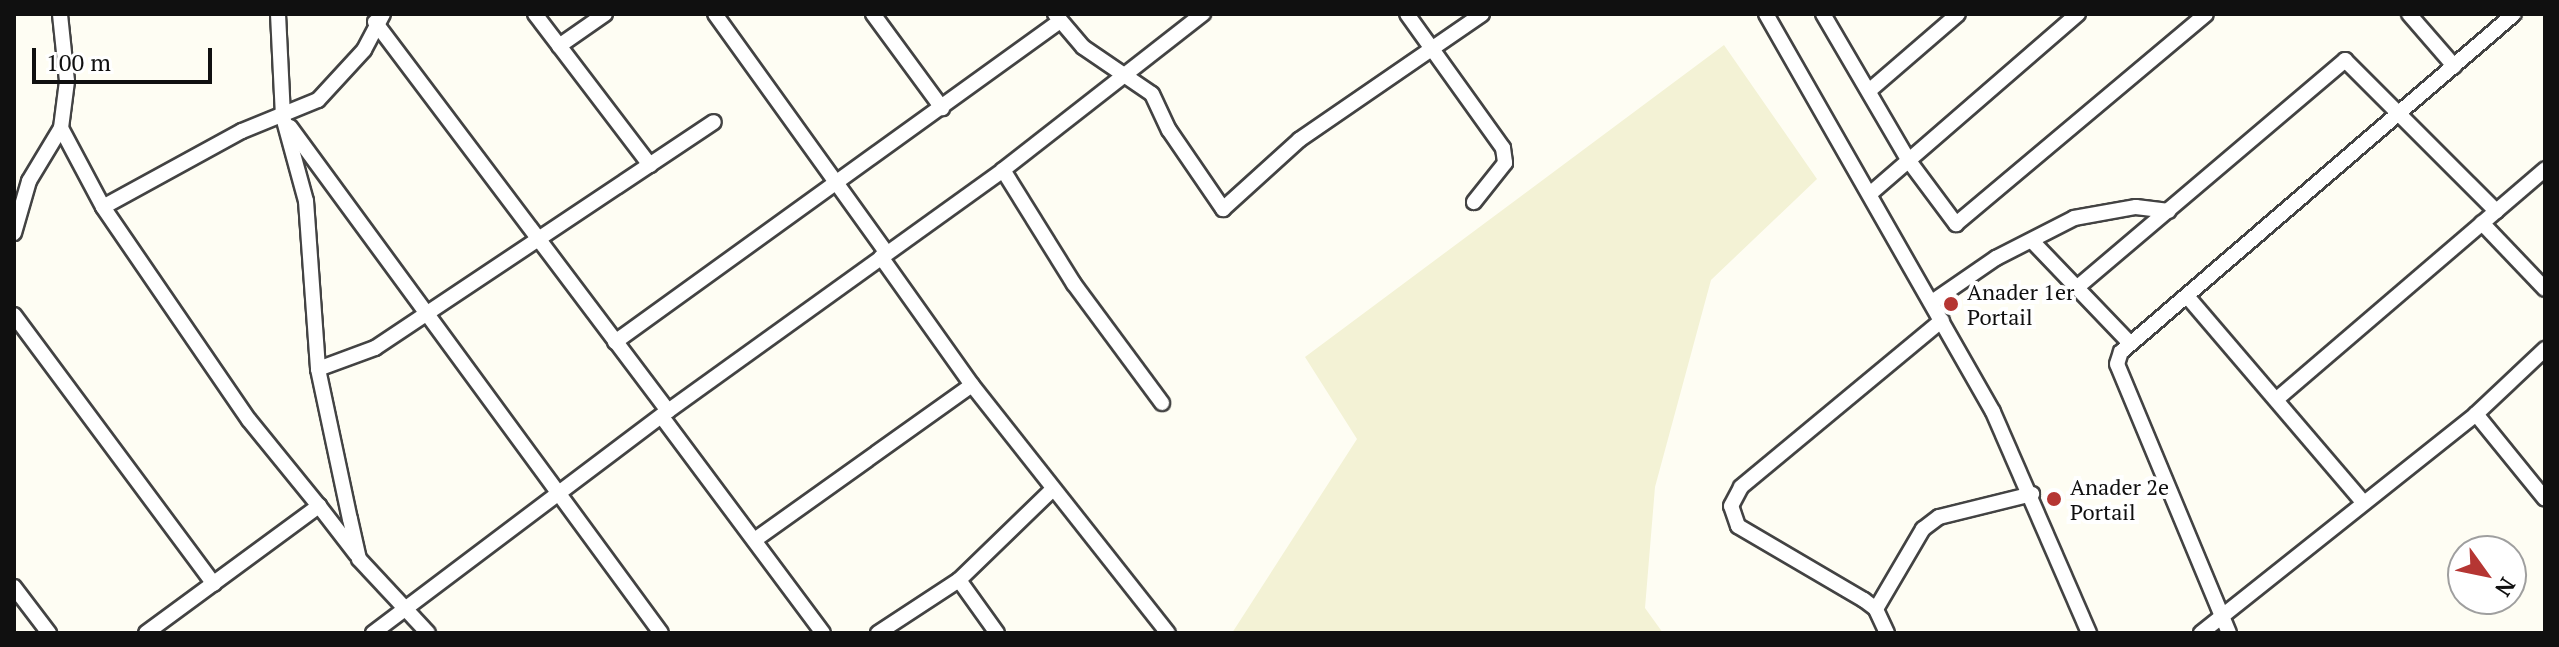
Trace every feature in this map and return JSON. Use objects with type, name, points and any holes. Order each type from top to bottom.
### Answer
[{"type":"street","points":[[14,233],[22,181],[61,128],[67,81],[60,14]]},
{"type":"street","points":[[278,14],[283,117],[306,201],[318,369],[359,559]]},
{"type":"street","points":[[535,14],[650,165]]},
{"type":"street","points":[[559,46],[605,14]]},
{"type":"street","points":[[715,14],[838,185],[972,385],[1168,633]]},
{"type":"street","points":[[873,14],[942,108]]},
{"type":"street","points":[[373,633],[665,414],[1003,170],[1203,14]]},
{"type":"street","points":[[1407,14],[1503,148],[1505,163],[1474,202]]},
{"type":"street","points":[[615,342],[838,185],[1057,17],[1083,47],[1152,94],[1169,130],[1223,209],[1299,140],[1433,51],[1482,14]]},
{"type":"street","points":[[1766,14],[1942,320],[2032,494],[2089,633]]},
{"type":"street","points":[[1870,90],[1958,14]]},
{"type":"street","points":[[1827,16],[1909,161],[1948,219],[1963,223],[2206,14]]},
{"type":"street","points":[[2409,14],[2454,66]]},
{"type":"street","points":[[2229,633],[2117,364],[2129,342],[2187,296],[2514,14]]},
{"type":"street","points":[[1871,193],[2067,17]]},
{"type":"street","points":[[103,207],[242,131],[283,117],[318,100],[364,50],[379,18],[823,633]]},
{"type":"street","points":[[2080,285],[2169,211],[2256,131],[2345,60],[2400,110],[2496,211]]},
{"type":"street","points":[[283,117],[558,497],[661,633]]},
{"type":"street","points":[[318,369],[375,348],[429,315],[714,122]]},
{"type":"street","points":[[61,128],[103,207],[249,420],[359,559],[428,633]]},
{"type":"street","points":[[2277,399],[2545,169]]},
{"type":"street","points":[[1003,170],[1074,284],[1162,403]]},
{"type":"street","points":[[1932,302],[1996,258],[2100,210],[2136,207],[2169,211]]},
{"type":"street","points":[[2482,223],[2545,289]]},
{"type":"street","points":[[2032,241],[2080,285],[2129,342]]},
{"type":"street","points":[[2187,296],[2364,503]]},
{"type":"street","points":[[14,315],[214,584]]},
{"type":"street","points":[[1887,633],[1876,609],[1738,526],[1731,506],[1741,487],[1942,320]]},
{"type":"street","points":[[2201,633],[2476,414],[2545,349]]},
{"type":"street","points":[[756,539],[972,385]]},
{"type":"street","points":[[2476,414],[2545,499]]},
{"type":"street","points":[[878,633],[959,580],[1052,490]]},
{"type":"street","points":[[1876,609],[1923,529],[1939,517],[2032,494]]},
{"type":"street","points":[[146,633],[319,506]]},
{"type":"street","points":[[959,580],[997,633]]},
{"type":"street","points":[[14,587],[49,633]]},
{"type":"green space","points":[[1724,45],[1817,179],[1711,280],[1655,487],[1645,608],[1663,633],[1232,633],[1357,439],[1305,357]]},
{"type":"place","name":"Anader 1er Portail","points":[[1951,304]]},
{"type":"place","name":"Anader 2e Portail","points":[[2054,499]]}]
